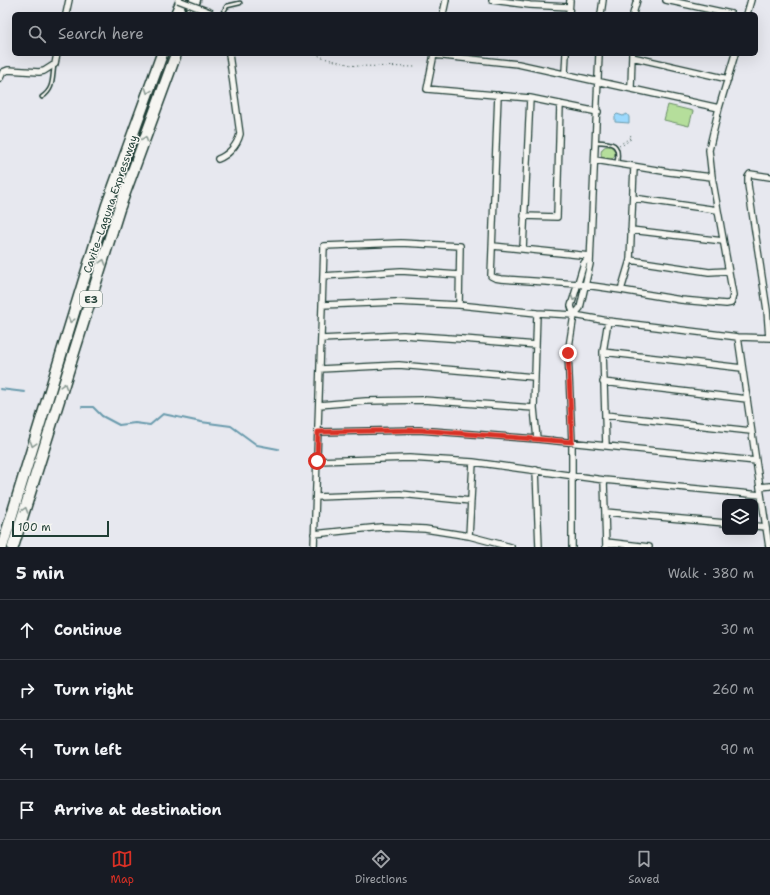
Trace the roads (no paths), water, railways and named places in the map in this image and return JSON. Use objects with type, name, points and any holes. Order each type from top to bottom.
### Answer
[{"type":"highway","points":[[177,12],[182,0]]},
{"type":"highway","points":[[191,12],[196,0]]},
{"type":"highway","name":"Cavite–Laguna Expressway","points":[[2,547],[106,205],[161,56]]},
{"type":"highway","name":"Cavite–Laguna Expressway","points":[[13,547],[119,209],[175,56]]},
{"type":"street","points":[[66,12],[69,0]]},
{"type":"street","points":[[178,0],[207,12]]},
{"type":"street","points":[[443,12],[446,0]]},
{"type":"street","points":[[492,0],[569,8]]},
{"type":"street","points":[[568,12],[570,0]]},
{"type":"street","points":[[601,12],[603,0]]},
{"type":"street","points":[[634,12],[637,0]]},
{"type":"street","points":[[666,0],[722,12]]},
{"type":"street","points":[[748,12],[751,0]]},
{"type":"street","points":[[0,78],[4,72],[8,70],[44,71],[55,64],[57,56]]},
{"type":"street","points":[[218,159],[225,156],[235,145],[240,134],[229,56]]},
{"type":"street","points":[[434,56],[427,89],[530,98],[598,112]]},
{"type":"street","points":[[451,56],[518,64],[719,108]]},
{"type":"street","points":[[565,74],[566,56]]},
{"type":"street","points":[[572,547],[572,442],[568,353],[574,314],[580,308],[581,285],[590,264],[598,112],[599,56]]},
{"type":"street","points":[[631,88],[632,56],[728,79]]},
{"type":"street","points":[[498,96],[491,276],[495,278],[581,285],[681,300],[726,304],[731,303],[732,295],[717,210],[709,150],[719,108],[734,56]]},
{"type":"street","points":[[524,249],[524,216],[530,98]]},
{"type":"street","points":[[524,216],[557,217],[560,104]]},
{"type":"street","points":[[595,160],[634,167],[712,177]]},
{"type":"street","points":[[621,290],[630,260],[634,167]]},
{"type":"street","points":[[322,305],[396,302],[459,305],[537,313],[574,314],[608,321],[738,336],[770,338],[768,310],[748,177],[750,174],[770,177]]},
{"type":"street","points":[[633,198],[717,210]]},
{"type":"street","points":[[631,230],[723,241]]},
{"type":"street","points":[[314,547],[324,246],[401,243],[460,246],[459,305]]},
{"type":"street","points":[[493,246],[590,256]]},
{"type":"street","points":[[630,260],[709,272],[728,271]]},
{"type":"street","points":[[323,276],[401,271],[459,275]]},
{"type":"street","points":[[537,313],[534,408],[538,439]]},
{"type":"street","points":[[606,446],[603,352],[608,321]]},
{"type":"street","points":[[321,340],[403,335],[536,346]]},
{"type":"street","points":[[738,336],[769,547]]},
{"type":"street","points":[[603,352],[742,368]]},
{"type":"street","points":[[320,369],[399,365],[534,377]]},
{"type":"street","points":[[603,382],[747,399]]},
{"type":"street","points":[[319,405],[423,400],[534,408]]},
{"type":"street","points":[[605,415],[752,430]]},
{"type":"street","points":[[318,432],[419,430],[572,442],[756,461]]},
{"type":"street","points":[[317,461],[409,458],[473,462],[604,480],[761,495]]},
{"type":"street","points":[[469,536],[473,462]]},
{"type":"street","points":[[536,470],[539,547]]},
{"type":"street","points":[[604,480],[606,544],[648,547]]},
{"type":"street","points":[[760,487],[770,486]]},
{"type":"street","points":[[316,497],[400,494],[471,502]]},
{"type":"street","points":[[605,512],[722,523]]},
{"type":"street","points":[[758,526],[766,527]]},
{"type":"street","points":[[314,534],[381,527],[425,529],[469,536],[512,547]]},
{"type":"lane","points":[[223,12],[227,6],[240,3]]},
{"type":"lane","points":[[42,97],[48,93],[51,87],[55,64]]},
{"type":"lane","points":[[596,142],[610,143],[616,148],[618,155],[617,163]]},
{"type":"water","points":[[617,114],[623,116],[627,114],[629,117],[629,123],[615,122],[615,116]]},
{"type":"waterway","points":[[0,389],[25,392]]},
{"type":"waterway","points":[[82,407],[93,407],[102,416],[119,425],[135,423],[150,425],[163,414],[201,422],[231,426],[257,445],[278,449]]}]
